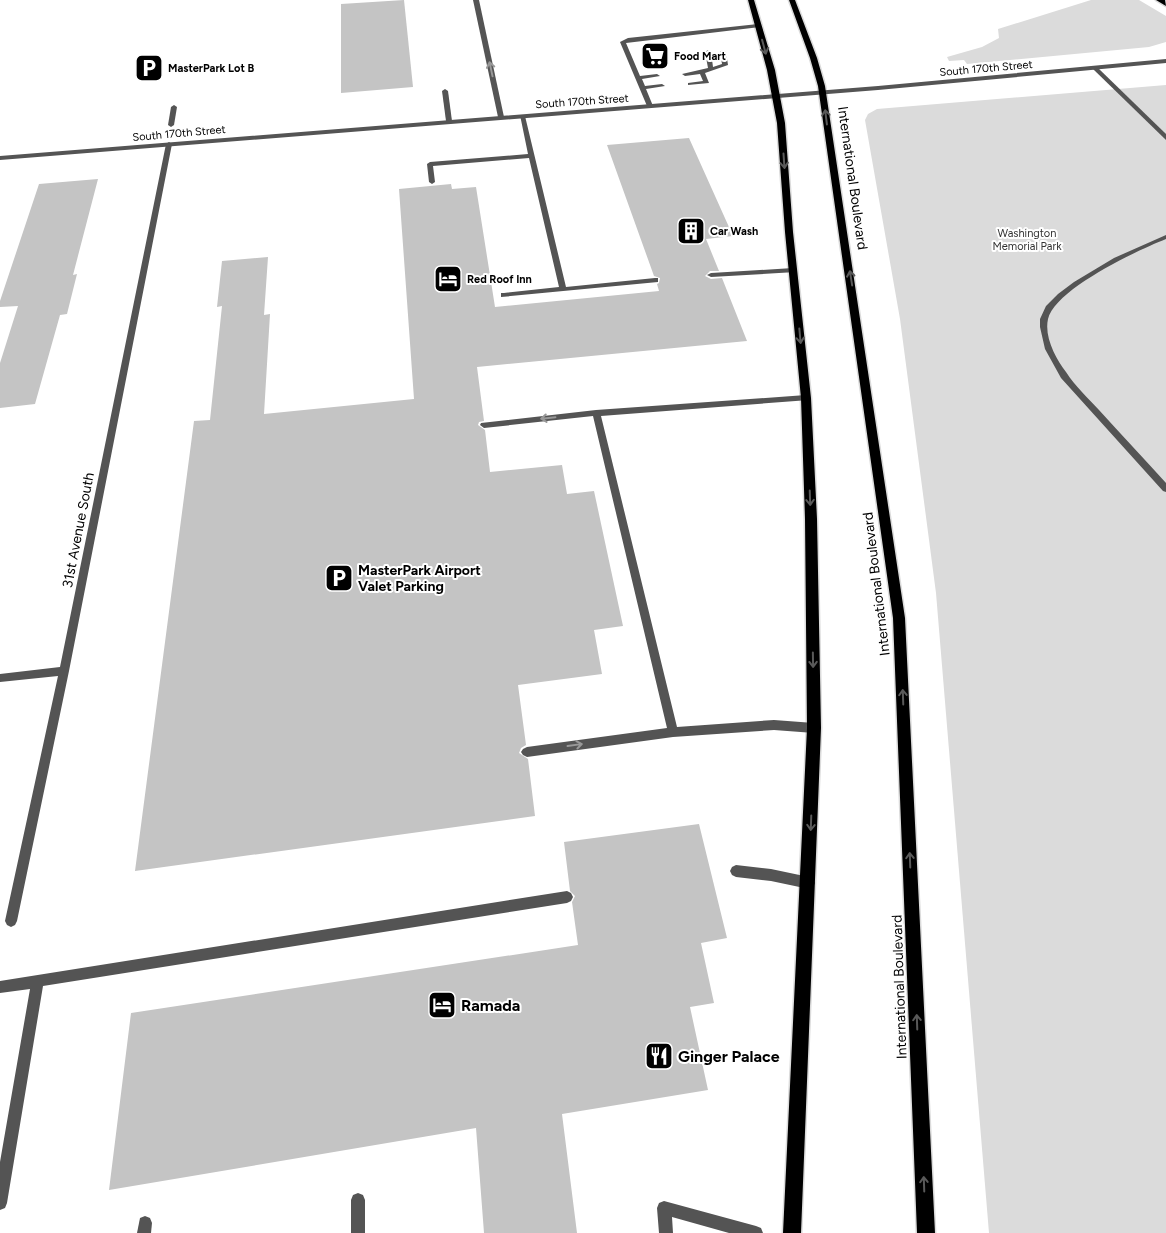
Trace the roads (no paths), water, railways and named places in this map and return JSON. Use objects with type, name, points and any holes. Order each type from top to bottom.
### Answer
[{"type":"highway","points":[[1161,0],[1166,3]]},
{"type":"main road","points":[[751,0],[771,70],[781,123],[806,398],[814,728],[792,1233]]},
{"type":"main road","name":"International Boulevard","points":[[792,0],[818,67],[825,92],[826,118],[858,326],[899,618],[926,1233]]},
{"type":"street","points":[[476,0],[500,117]]},
{"type":"street","points":[[650,106],[623,42],[758,26]]},
{"type":"street","points":[[720,31],[722,40]]},
{"type":"street","points":[[705,33],[706,40]]},
{"type":"street","points":[[708,52],[710,70]]},
{"type":"street","points":[[685,74],[702,72],[726,65],[723,52]]},
{"type":"street","name":"South 170th Street","points":[[0,158],[825,92],[1166,61]]},
{"type":"street","points":[[1095,68],[1166,138]]},
{"type":"street","points":[[690,84],[706,82],[702,72]]},
{"type":"street","points":[[638,78],[657,76]]},
{"type":"street","points":[[642,88],[662,86]]},
{"type":"street","points":[[445,90],[449,121]]},
{"type":"street","points":[[171,125],[174,107]]},
{"type":"street","points":[[522,116],[563,289]]},
{"type":"street","name":"31st Avenue South","points":[[10,921],[64,671],[169,144]]},
{"type":"street","points":[[432,182],[430,164],[532,156]]},
{"type":"street","points":[[1166,237],[1128,252],[1074,285],[1057,299],[1044,316],[1044,327],[1052,356],[1064,376],[1166,490]]},
{"type":"street","points":[[711,275],[793,270]]},
{"type":"street","points":[[504,294],[655,280]]},
{"type":"street","points":[[484,425],[596,413],[806,398]]},
{"type":"street","points":[[596,413],[673,732]]},
{"type":"street","points":[[0,678],[64,671]]},
{"type":"street","points":[[527,752],[673,732],[774,725],[814,728]]},
{"type":"street","points":[[736,871],[771,875],[808,883]]},
{"type":"street","points":[[0,987],[567,897]]},
{"type":"street","points":[[0,1202],[38,981]]},
{"type":"street","points":[[358,1200],[358,1233]]},
{"type":"street","points":[[666,1233],[664,1208],[756,1233]]},
{"type":"place","name":"Food Mart","points":[[655,56]]},
{"type":"place","name":"MasterPark Lot B","points":[[149,68]]},
{"type":"place","name":"Car Wash","points":[[691,231]]},
{"type":"place","name":"Red Roof Inn","points":[[448,279]]},
{"type":"place","name":"MasterPark Airport Valet Parking","points":[[339,578]]},
{"type":"place","name":"Ramada","points":[[442,1005]]},
{"type":"place","name":"Ginger Palace","points":[[659,1056]]},
{"type":"park label","name":"Washington Memorial Park","points":[[1027,239]]}]
